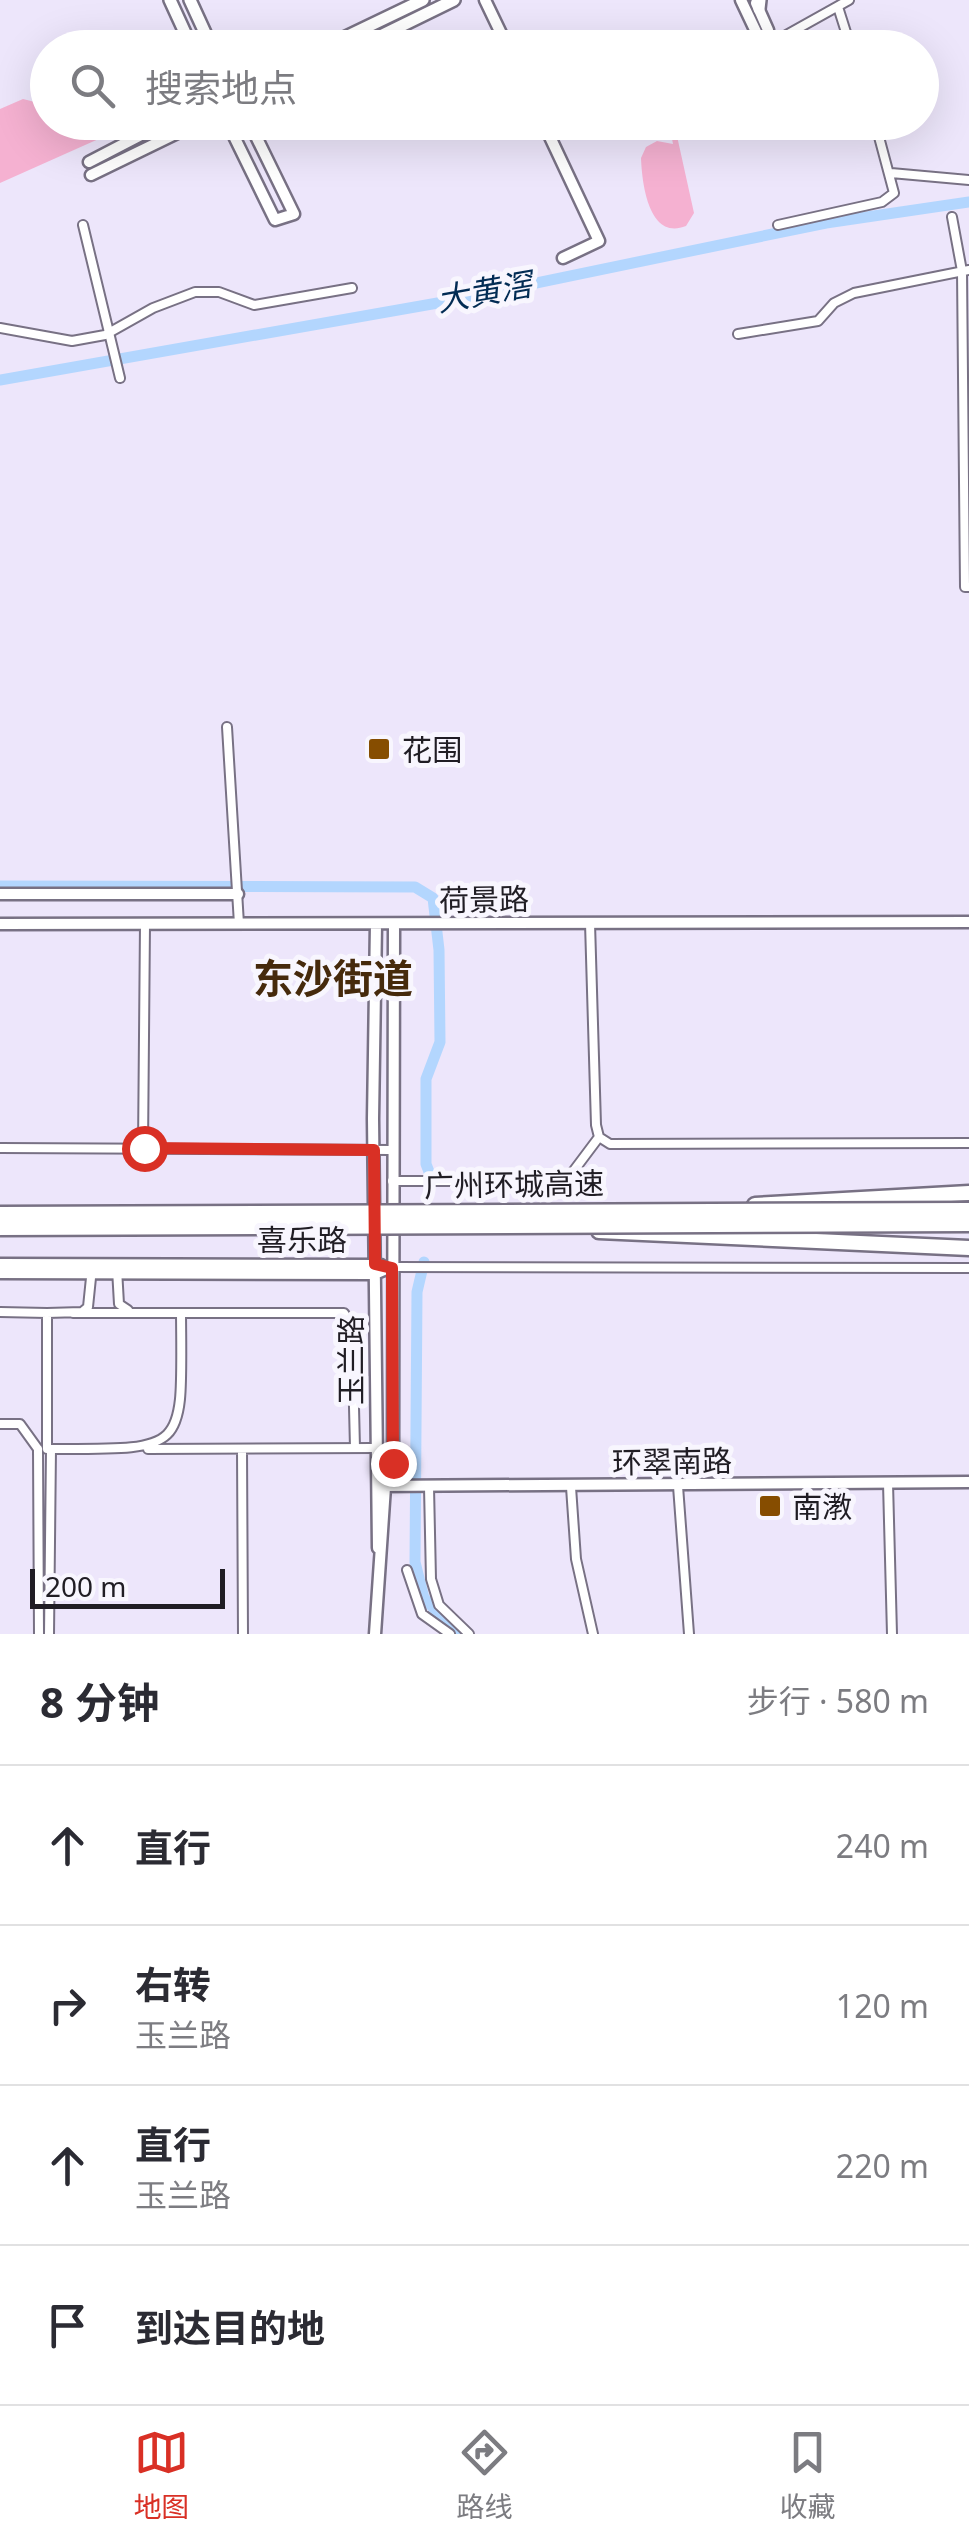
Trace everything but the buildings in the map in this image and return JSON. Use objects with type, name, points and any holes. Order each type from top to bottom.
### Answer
[{"type":"highway","points":[[548,1210],[704,1208],[969,1193]]},
{"type":"highway","name":"广州环城高速","points":[[0,1214],[969,1210]]},
{"type":"highway","name":"广州环城高速","points":[[0,1228],[969,1224]]},
{"type":"highway","points":[[484,1225],[799,1241],[969,1244]]},
{"type":"main road","points":[[170,0],[184,30]]},
{"type":"main road","points":[[190,0],[204,30]]},
{"type":"main road","points":[[360,30],[423,0]]},
{"type":"main road","points":[[393,30],[454,0]]},
{"type":"street","points":[[486,0],[500,30]]},
{"type":"street","points":[[741,0],[758,30]]},
{"type":"street","points":[[782,30],[849,0]]},
{"type":"street","points":[[758,3],[762,30]]},
{"type":"street","points":[[838,6],[845,30]]},
{"type":"street","points":[[89,162],[131,140]]},
{"type":"street","points":[[91,175],[163,140]]},
{"type":"street","points":[[236,140],[276,220],[294,214],[258,140]]},
{"type":"street","points":[[551,140],[599,241],[563,258]]},
{"type":"street","points":[[778,225],[882,202],[894,193],[880,140]]},
{"type":"street","points":[[890,174],[969,180]]},
{"type":"street","points":[[952,217],[966,270],[965,587],[969,587]]},
{"type":"street","points":[[83,226],[120,378]]},
{"type":"street","points":[[738,334],[818,322],[834,303],[854,293],[966,270]]},
{"type":"street","points":[[0,328],[72,342],[111,332],[153,308],[195,292],[220,292],[254,305],[352,288]]},
{"type":"street","points":[[227,727],[238,924]]},
{"type":"street","points":[[0,894],[238,893]]},
{"type":"street","name":"荷景路","points":[[0,924],[969,922]]},
{"type":"street","points":[[392,1181],[566,1181],[599,1137],[590,923]]},
{"type":"street","points":[[144,924],[144,1148]]},
{"type":"street","name":"玉兰路","points":[[375,1634],[380,1486],[375,1451],[376,924]]},
{"type":"street","name":"玉兰路","points":[[380,1486],[392,1472],[393,1454],[394,924]]},
{"type":"street","points":[[599,1137],[610,1144],[969,1143]]},
{"type":"street","points":[[0,1148],[392,1150]]},
{"type":"street","name":"喜乐路","points":[[0,1264],[92,1268],[392,1268]]},
{"type":"street","points":[[72,1313],[82,1312],[91,1301],[92,1268]]},
{"type":"street","name":"喜乐路","points":[[0,1273],[92,1268]]},
{"type":"street","points":[[117,1268],[119,1304],[137,1313]]},
{"type":"street","points":[[392,1268],[969,1268]]},
{"type":"street","points":[[0,1312],[344,1313],[352,1326],[355,1448]]},
{"type":"street","points":[[40,1634],[47,1312]]},
{"type":"street","points":[[143,1448],[166,1439],[181,1411],[180,1313]]},
{"type":"street","points":[[0,1424],[20,1424],[45,1449],[49,1634]]},
{"type":"street","points":[[45,1449],[355,1448],[393,1454]]},
{"type":"street","points":[[242,1450],[243,1634]]},
{"type":"street","name":"环翠南路","points":[[380,1486],[969,1482]]},
{"type":"street","points":[[888,1483],[892,1634]]},
{"type":"street","points":[[571,1486],[576,1559],[593,1634]]},
{"type":"street","points":[[678,1486],[689,1634]]},
{"type":"street","points":[[428,1487],[430,1580],[439,1605],[438,1623]]},
{"type":"street","points":[[407,1570],[422,1614],[450,1634]]},
{"type":"street","points":[[439,1605],[470,1634]]},
{"type":"shaded area","points":[[23,99],[30,101],[30,140],[96,140],[0,183],[0,109]]},
{"type":"shaded area","points":[[672,140],[678,140],[694,213],[686,226],[673,228],[656,218],[650,207],[641,158],[646,147],[657,141],[673,144]]},
{"type":"waterway","name":"大黄滘","points":[[0,380],[449,301],[826,223],[969,202]]},
{"type":"waterway","points":[[0,886],[415,887],[433,898],[439,950],[440,1042],[426,1079],[426,1164],[431,1177]]},
{"type":"waterway","points":[[424,1262],[417,1292],[415,1562],[424,1598],[458,1634]]},
{"type":"place","name":"花围","points":[[379,749]]},
{"type":"place","name":"南漖","points":[[770,1506]]},
{"type":"district","name":"东沙街道","points":[[333,977]]},
{"type":"route","points":[[144,1148],[374,1150],[375,1264],[392,1268],[393,1463]]}]
